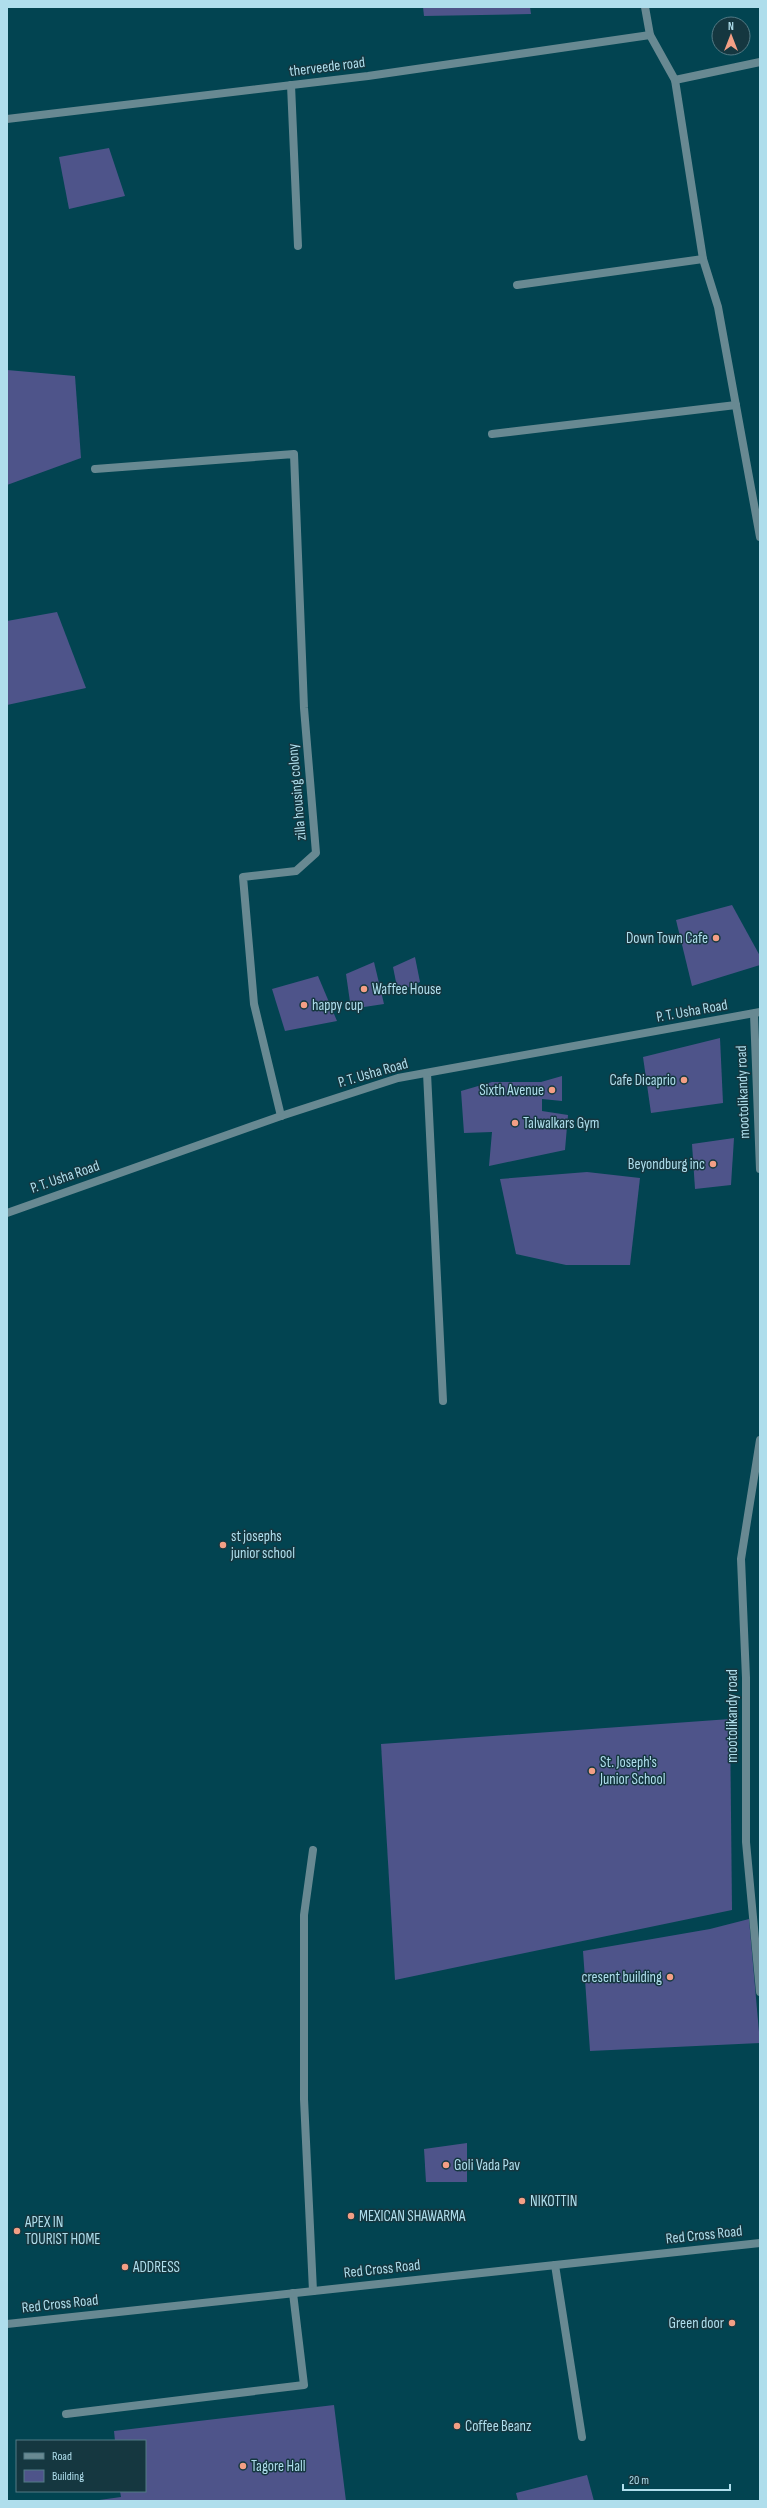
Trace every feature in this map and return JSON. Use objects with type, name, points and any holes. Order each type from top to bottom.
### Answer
[{"type":"street","points":[[645,7],[650,35],[675,80],[703,259],[718,307],[760,537]]},
{"type":"street","name":"therveede road","points":[[7,119],[291,85],[650,35]]},
{"type":"street","points":[[675,80],[760,62]]},
{"type":"street","points":[[291,85],[298,246]]},
{"type":"street","points":[[517,285],[703,259]]},
{"type":"street","points":[[492,434],[736,405]]},
{"type":"street","name":"zilla housing colony","points":[[95,469],[294,454],[304,708],[316,853],[296,871],[243,877],[254,1004],[281,1116]]},
{"type":"street","name":"P. T. Usha Road","points":[[7,1213],[281,1116],[398,1078],[757,1013]]},
{"type":"street","name":"mootolikandy road","points":[[757,1013],[760,1169]]},
{"type":"street","points":[[427,1073],[443,1401]]},
{"type":"street","name":"mootolikandy road","points":[[760,1440],[741,1559],[746,1678],[746,1842],[760,1992]]},
{"type":"street","points":[[313,1850],[304,1915],[304,2099],[313,2291]]},
{"type":"street","name":"Red Cross Road","points":[[7,2324],[760,2243]]},
{"type":"street","points":[[555,2264],[582,2437]]},
{"type":"street","points":[[66,2414],[304,2385],[293,2293]]},
{"type":"building","points":[[423,7],[530,7],[531,14],[424,16]]},
{"type":"building","points":[[109,148],[125,196],[69,209],[59,157]]},
{"type":"building","points":[[7,370],[75,376],[81,458],[7,485]]},
{"type":"building","points":[[57,612],[86,688],[7,705],[7,621]]},
{"type":"building","name":"Down Town Cafe","points":[[732,905],[760,956],[760,965],[692,986],[676,920]]},
{"type":"building","points":[[415,957],[420,982],[398,992],[393,967]]},
{"type":"building","name":"Waffee House","points":[[374,962],[384,1004],[351,1009],[346,974]]},
{"type":"building","name":"happy cup","points":[[318,976],[337,1021],[285,1031],[272,989]]},
{"type":"building","name":"Cafe Dicaprio","points":[[720,1038],[723,1103],[651,1113],[643,1057]]},
{"type":"building","name":"Talwalkars Gym","points":[[562,1076],[562,1101],[542,1099],[542,1111],[568,1115],[565,1150],[489,1166],[492,1132],[464,1133],[461,1091],[492,1082],[541,1082]]},
{"type":"building","name":"Beyondburg inc","points":[[734,1138],[731,1185],[695,1189],[692,1144]]},
{"type":"building","points":[[587,1172],[640,1178],[630,1265],[566,1265],[516,1254],[500,1179]]},
{"type":"building","points":[[730,1719],[732,1910],[395,1980],[381,1744]]},
{"type":"building","name":"cresent building","points":[[749,1919],[760,2043],[590,2051],[583,1951],[710,1929]]},
{"type":"building","name":"Goli Vada Pav","points":[[467,2143],[467,2182],[426,2182],[424,2149]]},
{"type":"building","name":"Tagore Hall","points":[[334,2405],[346,2501],[92,2501],[121,2497],[120,2492],[146,2492],[146,2440],[115,2440],[114,2431]]},
{"type":"building","points":[[587,2475],[594,2501],[518,2501],[516,2493]]},
{"type":"place","name":"Down Town Cafe","points":[[716,938]]},
{"type":"place","name":"Waffee House","points":[[364,989]]},
{"type":"place","name":"happy cup","points":[[304,1005]]},
{"type":"place","name":"Cafe Dicaprio","points":[[684,1080]]},
{"type":"place","name":"Sixth Avenue","points":[[552,1090]]},
{"type":"place","name":"Talwalkars Gym","points":[[515,1123]]},
{"type":"place","name":"Beyondburg inc","points":[[713,1164]]},
{"type":"place","name":"st josephs junior school","points":[[223,1545]]},
{"type":"place","name":"St. Joseph's Junior School","points":[[592,1771]]},
{"type":"place","name":"cresent building","points":[[670,1977]]},
{"type":"place","name":"Goli Vada Pav","points":[[446,2165]]},
{"type":"place","name":"NIKOTTIN","points":[[522,2201]]},
{"type":"place","name":"MEXICAN SHAWARMA","points":[[351,2216]]},
{"type":"place","name":"APEX IN TOURIST HOME","points":[[17,2231]]},
{"type":"place","name":"ADDRESS","points":[[125,2267]]},
{"type":"place","name":"Green door","points":[[732,2323]]},
{"type":"place","name":"Coffee Beanz","points":[[457,2426]]},
{"type":"place","name":"Tagore Hall","points":[[243,2466]]}]
